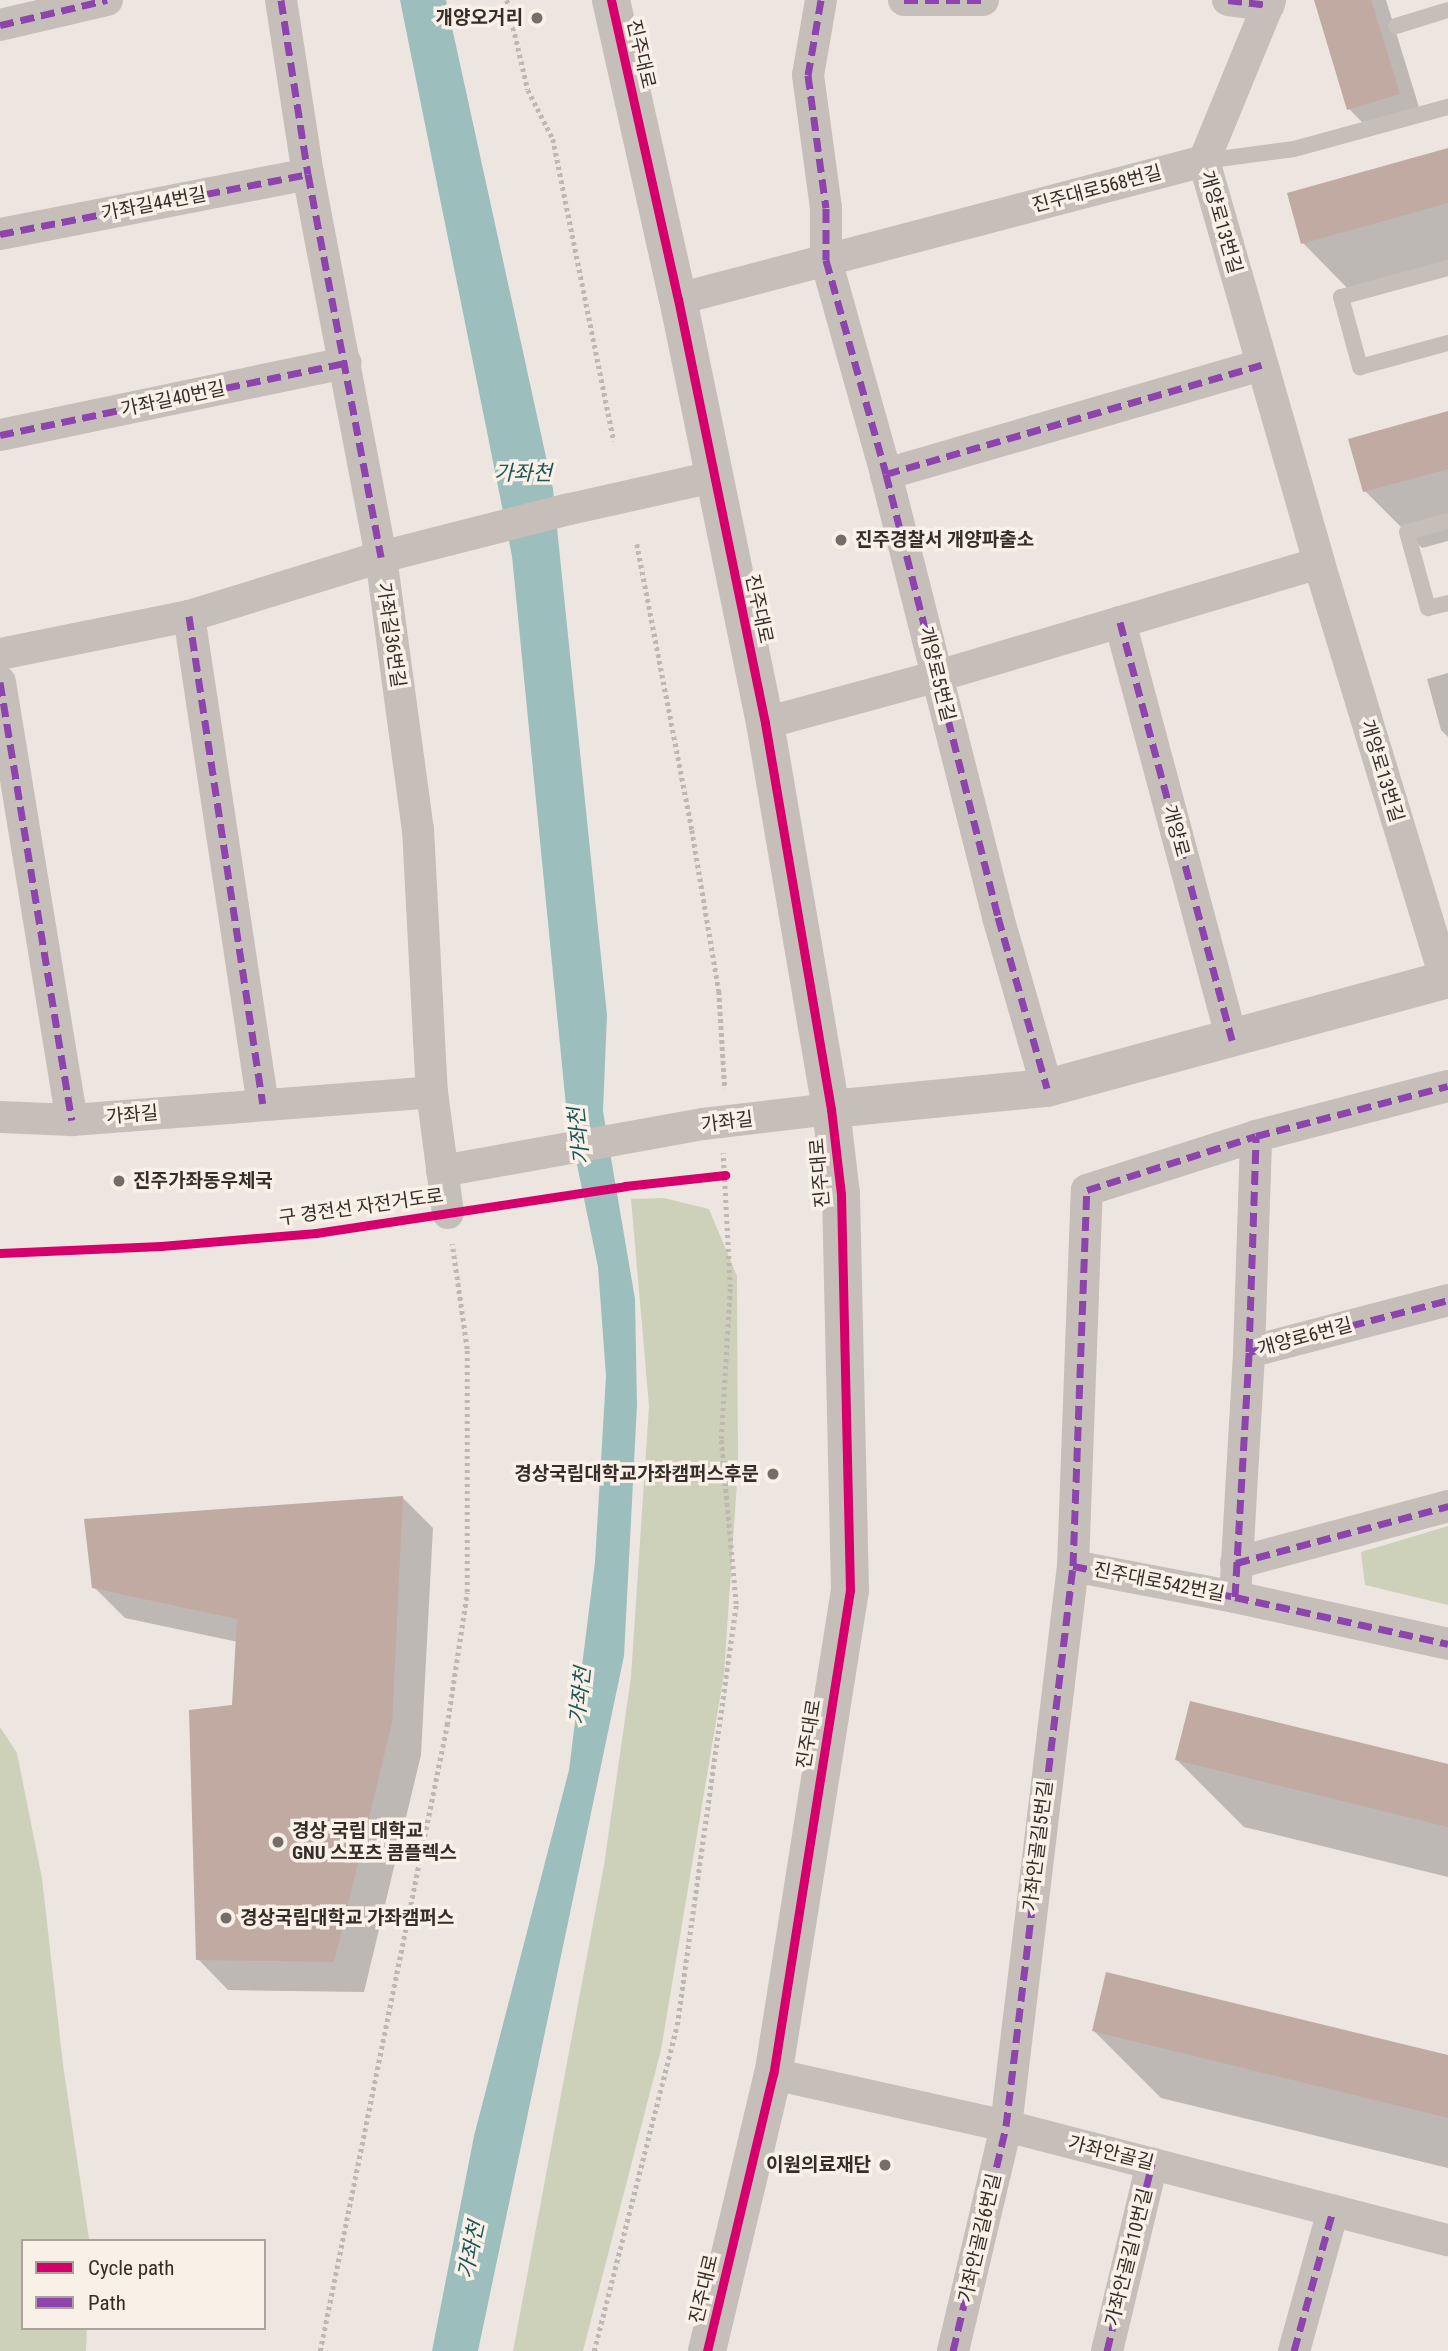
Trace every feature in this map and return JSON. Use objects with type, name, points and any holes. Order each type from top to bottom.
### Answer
[{"type":"street","points":[[281,0],[309,174],[381,557],[570,509],[713,477]]},
{"type":"street","name":"진주대로","points":[[611,0],[678,299],[765,723],[831,1108],[841,1194],[850,1590],[773,2074],[707,2351]]},
{"type":"street","points":[[821,0],[808,75],[826,208],[826,260]]},
{"type":"street","points":[[904,0],[983,0]]},
{"type":"street","points":[[1204,161],[1270,3],[1228,0]]},
{"type":"street","points":[[0,25],[92,2]]},
{"type":"street","name":"진주대로568번길","points":[[678,299],[1204,161]]},
{"type":"street","name":"개양로13번길","points":[[1204,161],[1320,563],[1447,979]]},
{"type":"street","name":"가좌길44번길","points":[[0,234],[309,174]]},
{"type":"street","name":"개양로5번길","points":[[826,260],[886,474],[998,917],[1047,1088]]},
{"type":"street","name":"가좌길40번길","points":[[0,435],[346,363]]},
{"type":"street","points":[[886,474],[1262,365]]},
{"type":"street","name":"가좌길36번길","points":[[0,654],[188,616],[381,557],[418,830],[432,1092]]},
{"type":"street","points":[[765,723],[938,676],[1320,563]]},
{"type":"street","points":[[188,616],[263,1103]]},
{"type":"street","name":"개양로","points":[[1120,622],[1232,1040]]},
{"type":"street","points":[[0,682],[72,1120]]},
{"type":"street","points":[[831,1108],[1047,1088],[1232,1040],[1447,979]]},
{"type":"street","points":[[1256,1136],[1448,1086]]},
{"type":"street","points":[[432,1092],[448,1213]]},
{"type":"street","name":"가좌길","points":[[0,1117],[72,1120],[263,1103],[432,1092]]},
{"type":"street","name":"가좌길","points":[[443,1171],[703,1124],[831,1108]]},
{"type":"street","name":"진주대로542번길","points":[[1256,1136],[1087,1190],[1073,1566],[1235,1597],[1448,1644]]},
{"type":"street","name":"개양로6번길","points":[[1256,1136],[1249,1352],[1448,1300]]},
{"type":"street","points":[[1235,1597],[1249,1352]]},
{"type":"street","name":"진주대로542번길","points":[[1236,1563],[1448,1506]]},
{"type":"street","name":"가좌안골길5번길","points":[[1006,2126],[1073,1566]]},
{"type":"street","name":"가좌안골길","points":[[773,2074],[1006,2126],[1448,2239]]},
{"type":"street","name":"가좌안골길6번길","points":[[953,2351],[1006,2126]]},
{"type":"street","name":"가좌안골길10번길","points":[[1107,2351],[1152,2163]]},
{"type":"street","points":[[1294,2351],[1333,2210]]},
{"type":"lane","points":[[1396,26],[1448,10]]},
{"type":"lane","points":[[1204,161],[1294,149],[1448,107]]},
{"type":"lane","points":[[1448,268],[1341,297],[1360,366],[1448,343]]},
{"type":"lane","points":[[1448,521],[1408,533],[1428,608],[1448,603]]},
{"type":"path","points":[[507,0],[528,90],[553,139],[614,441]]},
{"type":"path","points":[[637,544],[692,830],[719,990],[725,1092]]},
{"type":"path","points":[[594,2351],[677,2025],[736,1604],[722,1439],[730,1287],[723,1147]]},
{"type":"path","points":[[712,1176],[724,1175]]},
{"type":"path","points":[[320,2351],[447,1725],[467,1592],[467,1349],[448,1213]]},
{"type":"green space","points":[[664,1198],[709,1209],[737,1276],[738,1468],[724,1674],[661,2050],[583,2351],[513,2351],[604,1865],[631,1677],[649,1406],[631,1199]]},
{"type":"green space","points":[[1448,1526],[1448,1605],[1365,1585],[1361,1552]]},
{"type":"green space","points":[[0,1727],[17,1753],[42,1878],[63,2065],[89,2239],[21,2239],[21,2330],[87,2330],[86,2351],[0,2351]]},
{"type":"water","name":"가좌천","points":[[400,0],[446,0],[553,489],[607,1015],[603,1111],[635,1299],[637,1405],[624,1656],[478,2351],[432,2351],[474,2136],[569,1770],[595,1562],[606,1376],[598,1267],[567,1116],[512,556]]},
{"type":"building","points":[[1314,0],[1371,0],[1400,94],[1347,110]]},
{"type":"building","points":[[1448,148],[1448,203],[1301,244],[1287,193]]},
{"type":"building","points":[[1448,411],[1448,469],[1363,492],[1348,439]]},
{"type":"building","name":"경상 국립 대학교 GNU 스포츠 콤플렉스","points":[[403,1496],[392,1723],[334,1962],[196,1960],[189,1710],[232,1705],[237,1619],[92,1588],[84,1519]]},
{"type":"building","points":[[1190,1701],[1448,1764],[1448,1827],[1175,1760]]},
{"type":"building","points":[[1106,1972],[1448,2055],[1448,2118],[1092,2031]]},
{"type":"marked path","points":[[0,25],[107,0]]},
{"type":"marked path","points":[[281,0],[308,174],[381,557]]},
{"type":"marked path","points":[[821,0],[808,75],[826,208],[826,260],[886,474],[998,917],[1047,1088]]},
{"type":"marked path","points":[[904,0],[983,0]]},
{"type":"marked path","points":[[1228,0],[1269,5]]},
{"type":"marked path","points":[[0,234],[308,174]]},
{"type":"marked path","points":[[0,435],[346,363]]},
{"type":"marked path","points":[[886,474],[1262,365]]},
{"type":"marked path","points":[[189,616],[263,1103]]},
{"type":"marked path","points":[[1120,622],[1232,1040]]},
{"type":"marked path","points":[[0,682],[72,1120]]},
{"type":"marked path","points":[[953,2351],[1006,2126],[1073,1566],[1087,1190],[1256,1136],[1448,1086]]},
{"type":"marked path","points":[[1235,1597],[1249,1352],[1256,1136]]},
{"type":"marked path","points":[[1249,1352],[1448,1300]]},
{"type":"marked path","points":[[1236,1563],[1448,1506]]},
{"type":"marked path","points":[[1073,1566],[1235,1597],[1448,1644]]},
{"type":"marked path","points":[[1107,2351],[1152,2163]]},
{"type":"marked path","points":[[1294,2351],[1333,2210]]},
{"type":"cycle path","points":[[611,0],[678,299],[765,723],[831,1109],[841,1194],[850,1590],[773,2074],[707,2351]]},
{"type":"cycle path","name":"구 경전선 자전거도로","points":[[0,1253],[161,1246],[316,1233],[625,1186],[725,1175]]},
{"type":"place","name":"개양오거리","points":[[537,18]]},
{"type":"place","name":"진주경찰서 개양파출소","points":[[841,540]]},
{"type":"place","name":"진주가좌동우체국","points":[[119,1181]]},
{"type":"place","name":"경상국립대학교가좌캠퍼스후문","points":[[773,1474]]},
{"type":"place","name":"경상 국립 대학교 GNU 스포츠 콤플렉스","points":[[278,1842]]},
{"type":"place","name":"경상국립대학교 가좌캠퍼스","points":[[226,1918]]},
{"type":"place","name":"이원의료재단","points":[[885,2165]]}]
